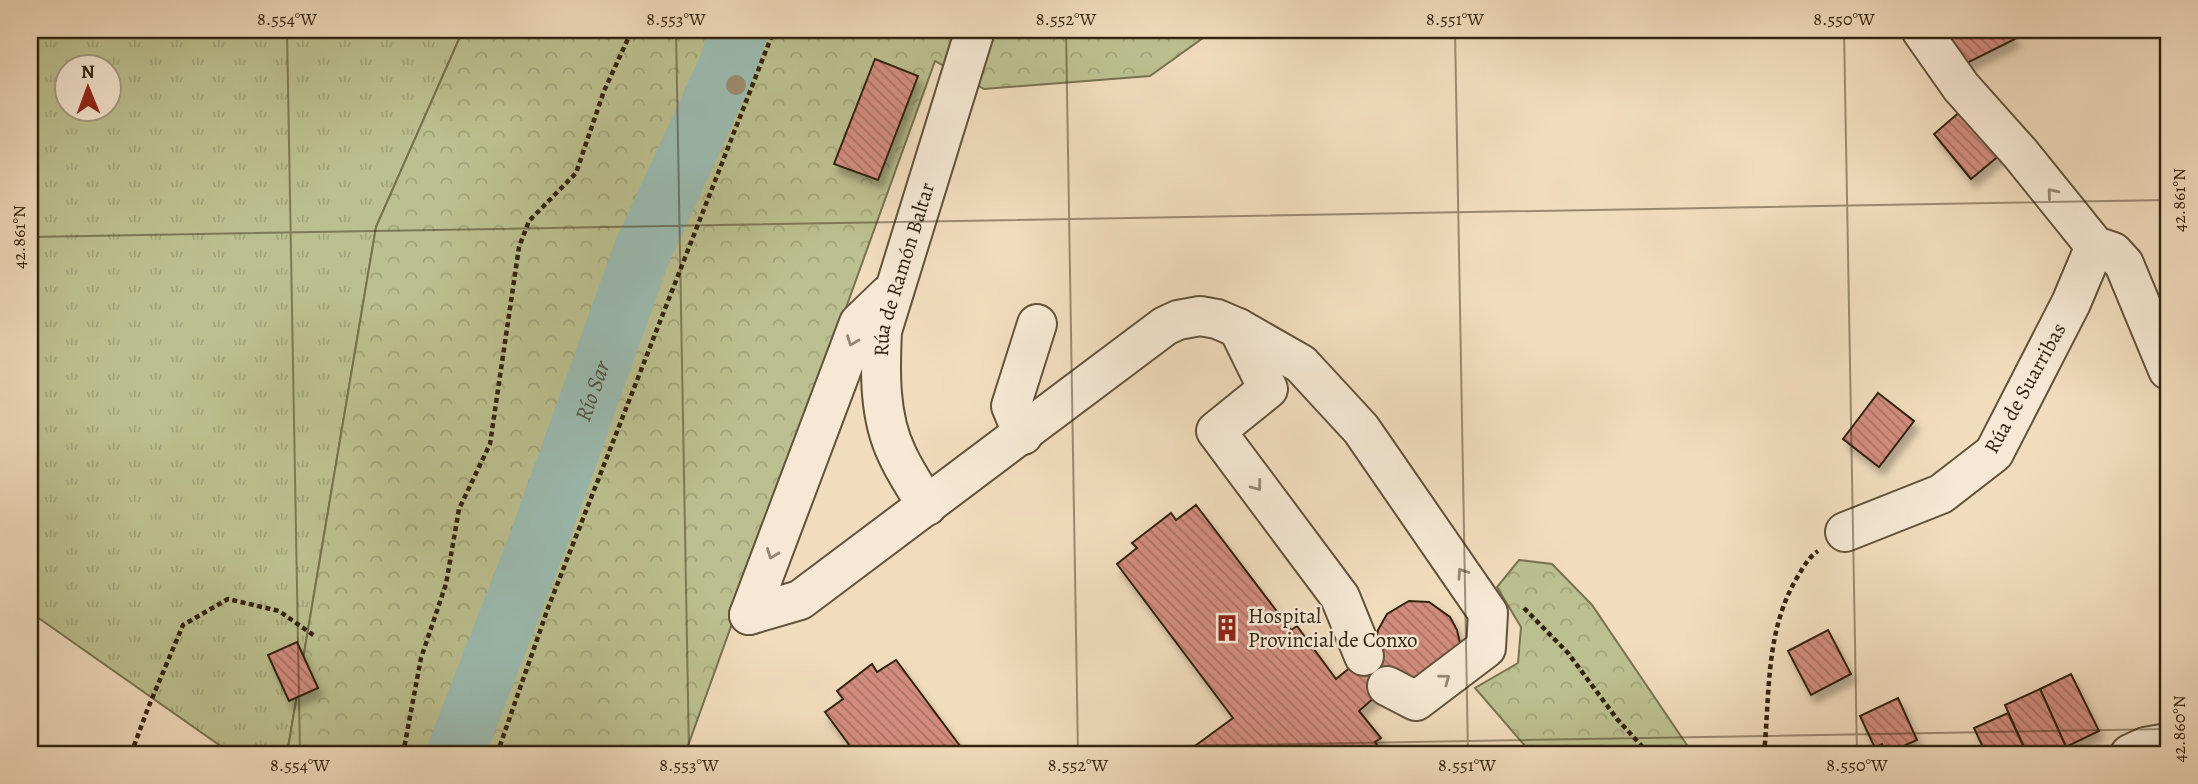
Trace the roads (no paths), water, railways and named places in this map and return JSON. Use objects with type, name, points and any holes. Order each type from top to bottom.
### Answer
[{"type":"street","name":"Rúa de Ramón Baltar","points":[[927,506],[897,454],[888,428],[882,397],[882,331],[975,30]]},
{"type":"street","points":[[1921,30],[1961,87],[2020,153],[2095,246],[2113,252],[2124,264],[2168,370]]},
{"type":"street","name":"Rúa de Suarribas","points":[[1845,532],[1941,494],[1994,453],[2071,303],[2095,246]]},
{"type":"street","points":[[894,289],[859,323],[749,614],[800,600],[1165,326],[1178,320],[1200,316],[1217,319],[1238,328],[1301,364],[1361,429],[1488,613],[1486,648],[1416,701],[1387,687]]},
{"type":"street","points":[[1023,435],[1012,406],[1037,324]]},
{"type":"street","points":[[1238,328],[1268,389],[1216,431],[1340,597],[1364,656]]},
{"type":"street","points":[[2130,754],[2145,747],[2168,743]]},
{"type":"waterway","name":"Río Sar","points":[[455,754],[538,541],[642,252],[728,65],[739,30]]},
{"type":"place","name":"Hospital Provincial de Conxo","points":[[1227,628]]}]
